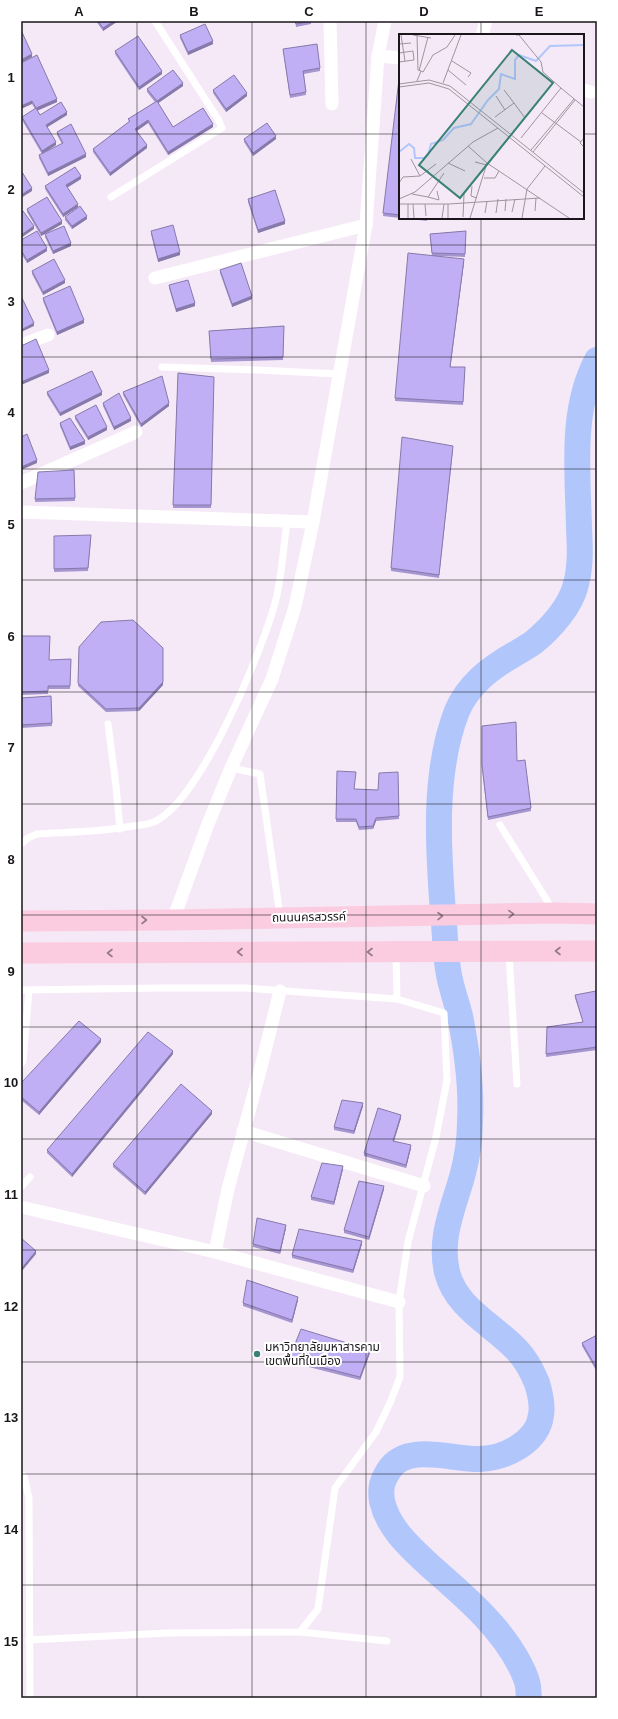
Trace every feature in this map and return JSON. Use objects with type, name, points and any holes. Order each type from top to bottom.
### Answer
[{"type":"main road","name":"ถนนนครสวรรค์","points":[[21,921],[472,916],[555,913],[597,914]]},
{"type":"main road","points":[[56,921],[56,953]]},
{"type":"main road","points":[[21,953],[597,951]]},
{"type":"street","points":[[330,21],[332,104]]},
{"type":"street","points":[[173,920],[208,824],[231,768],[274,672],[295,607],[313,522],[366,225],[378,56],[385,21]]},
{"type":"street","points":[[482,34],[486,21]]},
{"type":"street","points":[[378,56],[399,58]]},
{"type":"street","points":[[155,278],[366,225]]},
{"type":"street","points":[[21,346],[48,335]]},
{"type":"street","points":[[21,483],[136,432]]},
{"type":"street","points":[[21,512],[313,522]]},
{"type":"street","points":[[214,1252],[228,1190],[280,991]]},
{"type":"street","points":[[243,1131],[424,1186]]},
{"type":"street","points":[[21,1207],[214,1252],[399,1302]]},
{"type":"lane","points":[[111,197],[222,128],[218,119],[155,21]]},
{"type":"lane","points":[[162,367],[339,374]]},
{"type":"lane","points":[[21,844],[36,834],[120,829],[151,823],[166,814],[180,801],[197,776],[225,727],[263,642],[275,602],[287,522]]},
{"type":"lane","points":[[108,724],[120,829]]},
{"type":"lane","points":[[231,768],[260,774],[280,918]]},
{"type":"lane","points":[[500,825],[555,913]]},
{"type":"lane","points":[[397,1000],[402,951]]},
{"type":"lane","points":[[508,951],[517,1084]]},
{"type":"lane","points":[[21,990],[245,988],[397,1000],[444,1013],[447,1080],[436,1137],[408,1242],[399,1302],[400,1377],[390,1403],[376,1432],[335,1488],[318,1609],[300,1632]]},
{"type":"lane","points":[[21,1064],[23,1061],[29,990]]},
{"type":"lane","points":[[21,1187],[30,1177]]},
{"type":"lane","points":[[21,1475],[24,1476],[29,1498],[30,1698]]},
{"type":"lane","points":[[29,1640],[167,1633],[300,1632],[387,1642]]},
{"type":"building","points":[[98,21],[114,21],[103,28]]},
{"type":"building","points":[[295,21],[311,21],[296,24]]},
{"type":"building","points":[[205,24],[213,41],[188,52],[180,35]]},
{"type":"building","points":[[21,30],[32,54],[21,60]]},
{"type":"building","points":[[138,36],[162,71],[139,87],[115,51]]},
{"type":"building","points":[[317,44],[320,68],[303,71],[306,92],[290,95],[283,49]]},
{"type":"building","points":[[37,55],[57,99],[36,108],[32,101],[21,106],[21,63]]},
{"type":"building","points":[[173,70],[183,83],[157,101],[147,89]]},
{"type":"building","points":[[234,75],[247,93],[226,109],[213,90]]},
{"type":"building","points":[[399,79],[399,215],[383,213]]},
{"type":"building","points":[[157,101],[173,127],[203,108],[213,124],[168,152],[148,120],[135,129],[147,145],[110,173],[93,149],[130,121],[128,119]]},
{"type":"building","points":[[61,102],[67,112],[46,125],[56,142],[42,151],[22,117],[36,108],[40,115]]},
{"type":"building","points":[[267,123],[276,136],[253,153],[244,139]]},
{"type":"building","points":[[71,124],[86,154],[48,173],[39,155],[63,143],[57,132]]},
{"type":"building","points":[[75,167],[81,176],[66,185],[78,204],[63,214],[45,186]]},
{"type":"building","points":[[22,172],[32,188],[21,195],[21,173]]},
{"type":"building","points":[[275,190],[285,221],[258,230],[248,199]]},
{"type":"building","points":[[47,197],[62,221],[41,233],[27,209]]},
{"type":"building","points":[[80,206],[87,216],[72,226],[65,217]]},
{"type":"building","points":[[23,211],[34,226],[21,235],[21,213]]},
{"type":"building","points":[[173,225],[180,252],[158,259],[151,231]]},
{"type":"building","points":[[64,226],[71,243],[53,251],[45,234]]},
{"type":"building","points":[[37,231],[47,248],[27,260],[21,250],[21,240]]},
{"type":"building","points":[[466,231],[465,254],[432,253],[430,234]]},
{"type":"building","points":[[408,253],[464,259],[450,367],[465,367],[463,402],[395,398]]},
{"type":"building","points":[[54,259],[65,280],[43,292],[32,271]]},
{"type":"building","points":[[241,263],[252,296],[232,304],[220,270]]},
{"type":"building","points":[[188,280],[195,303],[176,309],[169,285]]},
{"type":"building","points":[[70,286],[84,320],[57,332],[43,298]]},
{"type":"building","points":[[21,296],[34,323],[21,330]]},
{"type":"building","points":[[284,326],[283,357],[211,359],[209,331]]},
{"type":"building","points":[[36,339],[49,370],[21,382],[21,346]]},
{"type":"building","points":[[92,371],[102,392],[60,413],[47,392]]},
{"type":"building","points":[[178,373],[214,377],[211,505],[173,505]]},
{"type":"building","points":[[162,376],[169,403],[141,424],[123,392]]},
{"type":"building","points":[[119,393],[131,418],[114,427],[103,403]]},
{"type":"building","points":[[96,405],[107,427],[88,437],[75,416]]},
{"type":"building","points":[[70,418],[85,441],[70,447],[60,423]]},
{"type":"building","points":[[27,434],[37,460],[21,467],[21,437]]},
{"type":"building","points":[[402,437],[453,446],[439,575],[391,568]]},
{"type":"building","points":[[74,470],[75,498],[35,499],[38,472]]},
{"type":"building","points":[[91,535],[88,568],[54,569],[54,536]]},
{"type":"building","points":[[133,620],[163,648],[163,682],[139,708],[106,709],[78,683],[79,647],[101,622]]},
{"type":"building","points":[[21,636],[50,636],[49,660],[71,659],[70,686],[48,686],[48,691],[21,692]]},
{"type":"building","points":[[51,696],[52,723],[21,725],[21,698]]},
{"type":"building","points":[[516,722],[517,761],[525,760],[531,808],[488,817],[482,765],[482,726]]},
{"type":"building","points":[[337,771],[356,772],[354,789],[378,790],[379,773],[398,772],[399,816],[376,818],[373,826],[359,827],[356,819],[336,819]]},
{"type":"building","points":[[596,991],[597,1047],[546,1054],[547,1027],[583,1022],[575,995]]},
{"type":"building","points":[[79,1021],[101,1039],[39,1112],[21,1097],[21,1083]]},
{"type":"building","points":[[148,1032],[173,1051],[72,1174],[47,1150]]},
{"type":"building","points":[[181,1084],[212,1111],[145,1192],[113,1164]]},
{"type":"building","points":[[342,1100],[363,1103],[354,1131],[334,1127]]},
{"type":"building","points":[[378,1108],[401,1115],[393,1141],[411,1145],[406,1165],[364,1153]]},
{"type":"building","points":[[322,1163],[343,1166],[334,1202],[311,1197]]},
{"type":"building","points":[[359,1181],[384,1186],[369,1237],[344,1230]]},
{"type":"building","points":[[257,1218],[286,1225],[280,1251],[253,1244]]},
{"type":"building","points":[[299,1229],[362,1241],[353,1270],[292,1255]]},
{"type":"building","points":[[21,1238],[36,1251],[21,1269]]},
{"type":"building","points":[[247,1280],[298,1297],[292,1320],[243,1303]]},
{"type":"building","points":[[301,1329],[370,1350],[360,1377],[289,1359]]},
{"type":"building","points":[[597,1335],[597,1369],[582,1343]]},
{"type":"waterway","points":[[529,1698],[528,1684],[513,1652],[480,1612],[407,1544],[394,1528],[385,1511],[382,1501],[381,1488],[389,1470],[397,1462],[407,1457],[419,1454],[431,1454],[480,1459],[500,1456],[509,1452],[527,1441],[534,1433],[539,1425],[542,1411],[537,1383],[525,1361],[507,1340],[466,1306],[458,1296],[447,1272],[445,1260],[446,1236],[451,1212],[467,1156],[470,1128],[470,1094],[463,1029],[450,981],[447,962],[441,887],[439,810],[444,759],[449,735],[457,711],[467,693],[480,678],[504,660],[534,642],[547,630],[560,616],[570,600],[576,584],[580,556],[577,464],[579,421],[588,380],[597,360]]},
{"type":"place","name":"มหาวิทยาลัยมหาสารคาม เขตพื้นที่ในเมือง","points":[[257,1354]]}]
